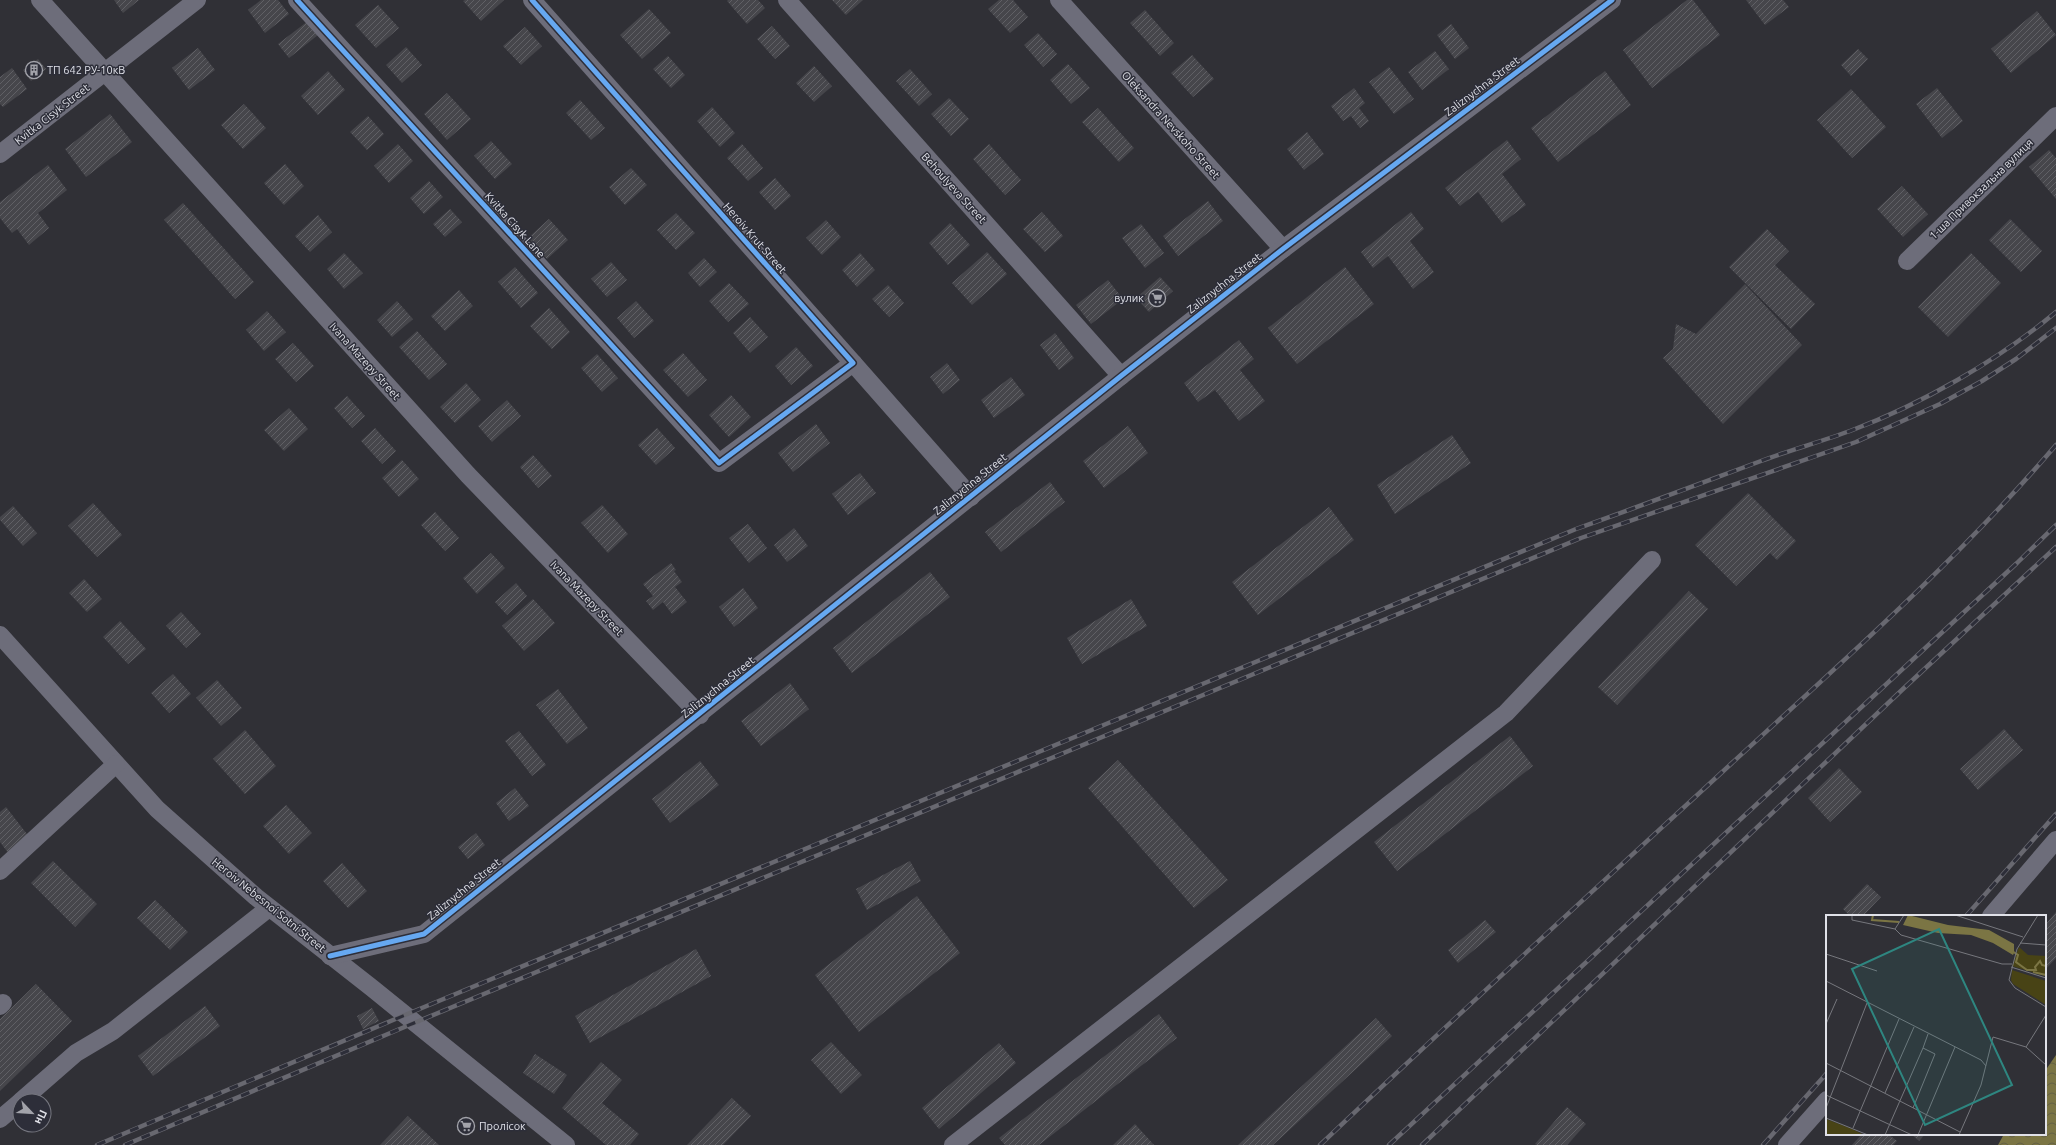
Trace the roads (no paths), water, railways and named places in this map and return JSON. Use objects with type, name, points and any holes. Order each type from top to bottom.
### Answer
[{"type":"street","name":"Ivana Mazepy Street","points":[[40,0],[468,475],[700,715]]},
{"type":"street","name":"Kvitka Cisyk Street","points":[[0,154],[197,0]]},
{"type":"street","name":"Kvitka Cisyk Lane","points":[[297,0],[718,463],[853,364]]},
{"type":"street","name":"Heroiv Krut Street","points":[[532,0],[970,497]]},
{"type":"street","name":"Behoulyeva Street","points":[[787,0],[1121,376]]},
{"type":"street","name":"Oleksandra Nevskoho Street","points":[[1059,0],[1283,249]]},
{"type":"street","name":"Zaliznychna Street","points":[[330,956],[424,934],[700,715],[1121,376],[1283,249],[1612,0]]},
{"type":"street","name":"1-ша Привокзальна вулиця","points":[[1907,261],[2056,116]]},
{"type":"street","points":[[953,1145],[1506,713],[1652,560]]},
{"type":"street","name":"Heroiv Nebesnoi Sotni Street","points":[[0,635],[157,809],[269,908],[566,1145]]},
{"type":"street","points":[[0,871],[116,764]]},
{"type":"street","points":[[1992,915],[2056,840]]},
{"type":"street","points":[[29,1093],[76,1053],[113,1031],[269,908]]},
{"type":"street","points":[[1787,1145],[1826,1101]]},
{"type":"street","points":[[0,1119],[12,1108]]},
{"type":"water","points":[[2056,1055],[2056,1145],[1998,1145],[2003,1135],[2046,1135],[2046,1070]]},
{"type":"railway","points":[[97,1145],[405,1015],[1576,529],[1877,420],[1958,380],[2009,347],[2056,312]]},
{"type":"railway","points":[[125,1145],[414,1023],[1581,538],[1856,442],[1940,404],[1982,381],[2016,359],[2056,328]]},
{"type":"railway","points":[[1320,1145],[1899,609],[1980,529],[2056,445]]},
{"type":"railway","points":[[1389,1145],[2017,563],[2056,525]]},
{"type":"railway","points":[[1422,1145],[1903,689],[2056,547]]},
{"type":"railway","points":[[1967,915],[2056,814]]},
{"type":"railway","points":[[1763,1145],[1826,1074]]},
{"type":"place","name":"ТП 642 РУ-10кВ","points":[[34,70]]},
{"type":"place","name":"вулик","points":[[1157,298]]},
{"type":"place","name":"Пролісок","points":[[466,1126]]}]
